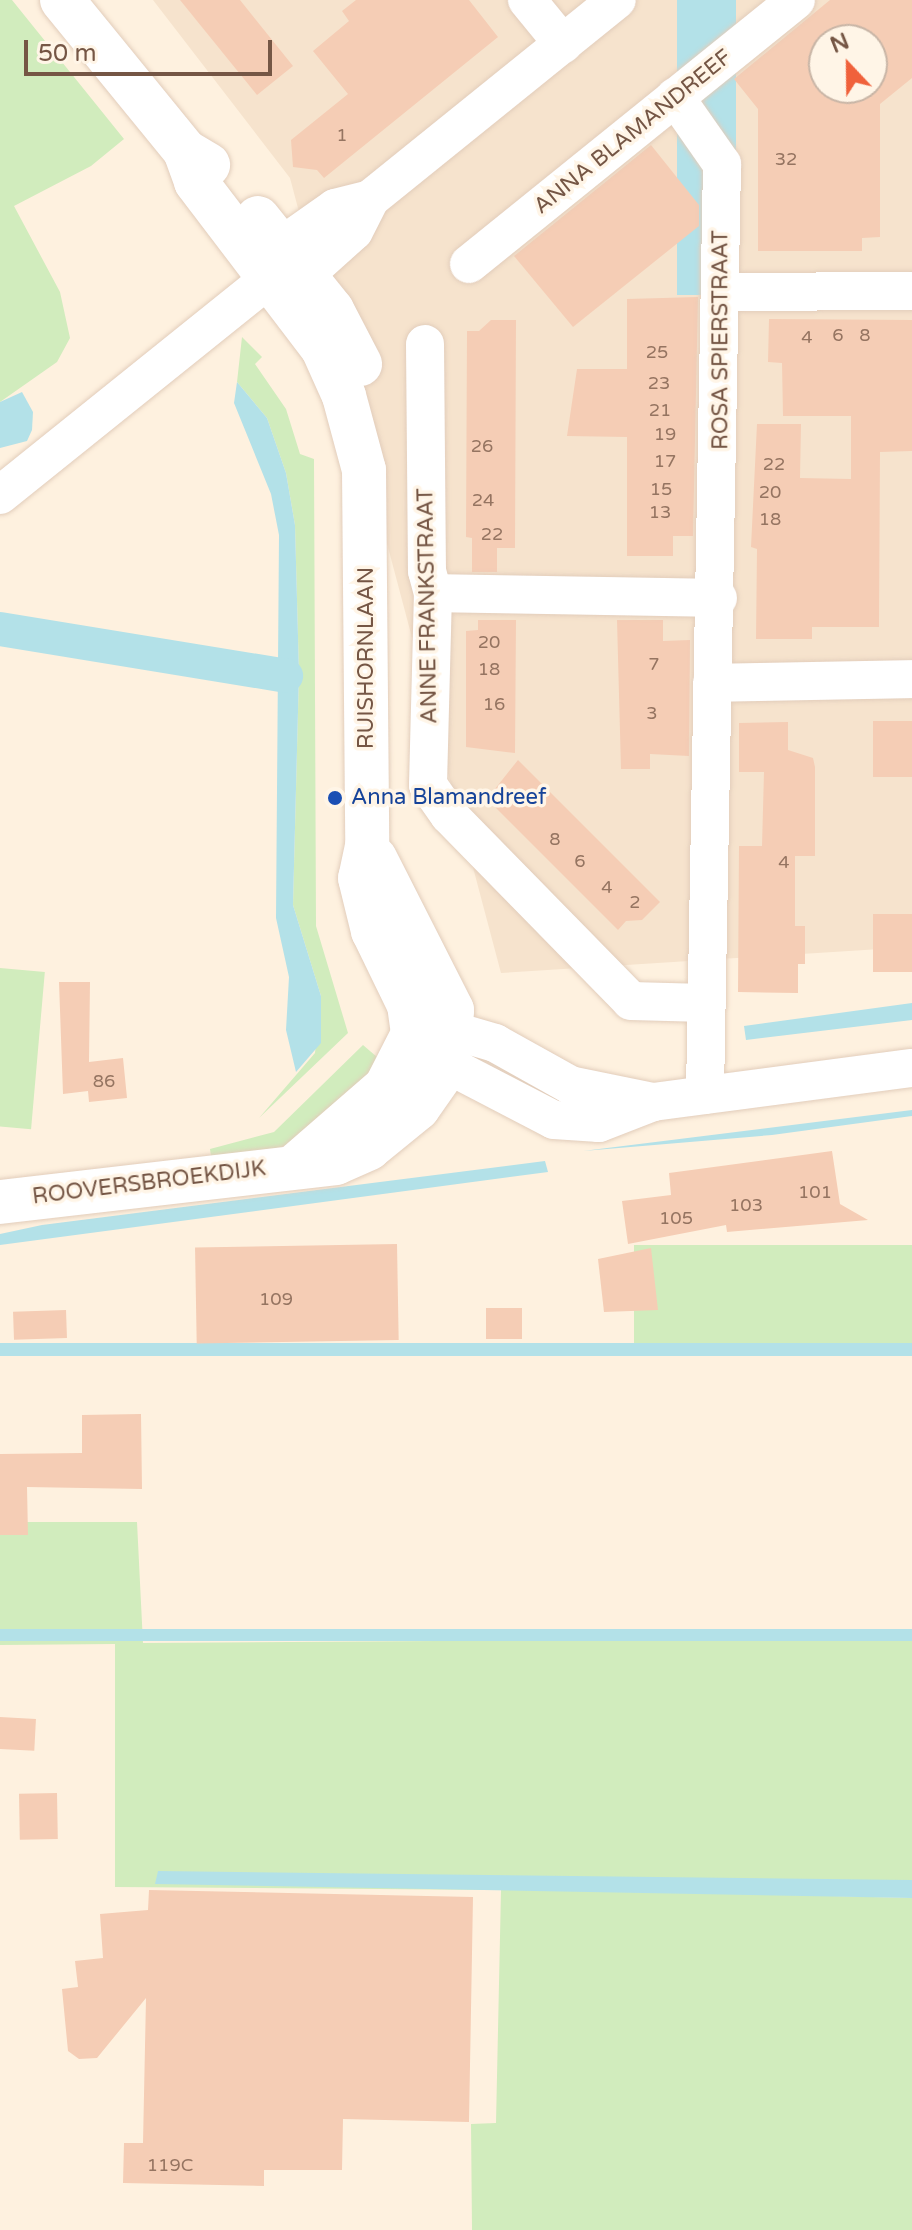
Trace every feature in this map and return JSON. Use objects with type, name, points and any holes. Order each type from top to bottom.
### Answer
[{"type":"main road","name":"RUISHORNLAAN","points":[[62,0],[185,151],[196,182],[285,266],[337,375],[364,470],[367,846],[360,878],[364,904],[409,1005],[438,1043]]},
{"type":"main road","name":"ROOVERSBROEKDIJK","points":[[0,1202],[297,1164],[438,1043]]},
{"type":"street","points":[[527,0],[563,44]]},
{"type":"street","points":[[0,495],[285,266],[354,231],[370,199],[617,0]]},
{"type":"street","name":"ANNA BLAMANDREEF","points":[[469,264],[796,0]]},
{"type":"street","name":"ROSA SPIERSTRAAT","points":[[675,97],[722,164],[718,598],[712,683],[705,1095]]},
{"type":"street","points":[[723,292],[912,291]]},
{"type":"street","name":"ANNE FRANKSTRAAT","points":[[425,344],[427,571],[433,593],[428,785],[449,815],[631,1001],[705,1003]]},
{"type":"street","points":[[433,593],[718,598]]},
{"type":"street","points":[[712,683],[912,679]]},
{"type":"street","points":[[438,1043],[565,1122],[599,1123],[653,1102],[912,1068]]},
{"type":"street","points":[[516,1077],[552,1093]]},
{"type":"shaded area","points":[[153,0],[912,0],[912,947],[501,973],[290,178]]},
{"type":"green space","points":[[0,0],[12,0],[124,139],[91,166],[14,206],[60,292],[70,338],[57,362],[0,402]]},
{"type":"green space","points":[[242,337],[262,357],[255,364],[286,409],[300,454],[314,459],[316,926],[348,1033],[259,1118],[315,1053],[321,996],[293,905],[299,673],[295,525],[286,473],[267,418],[237,382]]},
{"type":"green space","points":[[0,968],[45,972],[31,1129],[0,1127]]},
{"type":"green space","points":[[363,1045],[384,1063],[325,1128],[275,1150],[211,1156],[210,1149],[274,1132]]},
{"type":"green space","points":[[634,1245],[912,1245],[912,1356],[634,1356]]},
{"type":"green space","points":[[0,1522],[137,1522],[143,1643],[912,1638],[912,1894],[751,1894],[912,1898],[912,2230],[472,2230],[471,2124],[496,2123],[501,1890],[115,1887],[115,1644],[0,1645]]},
{"type":"water","points":[[677,0],[736,0],[736,295],[677,295]]},
{"type":"water","points":[[237,382],[267,418],[286,473],[295,525],[299,673],[293,905],[321,996],[321,1043],[296,1072],[286,1030],[289,977],[276,918],[279,535],[271,494],[234,403]]},
{"type":"water","points":[[22,392],[33,412],[32,430],[27,441],[0,448],[0,402]]},
{"type":"water","points":[[912,1003],[912,1020],[746,1040],[744,1026]]},
{"type":"water","points":[[912,1110],[912,1116],[772,1135],[583,1151]]},
{"type":"water","points":[[545,1161],[548,1172],[0,1245],[0,1234],[42,1225]]},
{"type":"water","points":[[0,1343],[912,1343],[912,1356],[0,1356]]},
{"type":"water","points":[[0,1629],[912,1629],[912,1641],[0,1641]]},
{"type":"water","points":[[158,1871],[912,1880],[912,1898],[155,1884]]},
{"type":"building","points":[[180,0],[240,0],[293,66],[257,95]]},
{"type":"building","points":[[356,0],[469,0],[498,37],[324,178],[317,170],[293,167],[291,140],[348,94],[313,51],[349,21],[342,11]]},
{"type":"building","points":[[830,0],[912,0],[912,78],[888,98],[888,24],[808,24],[808,104],[880,104],[880,237],[862,238],[862,251],[758,251],[758,109],[734,79]]},
{"type":"building","points":[[651,145],[699,205],[699,226],[573,327],[514,256]]},
{"type":"building","points":[[698,297],[693,536],[673,536],[673,556],[627,556],[627,437],[567,436],[577,369],[627,369],[627,299]]},
{"type":"building","points":[[769,319],[912,320],[912,451],[880,452],[879,627],[812,627],[812,639],[756,639],[757,549],[751,547],[757,424],[801,424],[800,478],[851,479],[851,416],[783,416],[782,363],[768,362]]},
{"type":"building","points":[[491,320],[516,320],[515,548],[497,548],[497,572],[472,572],[472,538],[466,537],[467,331],[479,331]]},
{"type":"building","points":[[478,620],[516,620],[515,753],[466,747],[466,631],[478,630]]},
{"type":"building","points":[[617,620],[663,620],[663,641],[690,640],[689,756],[650,754],[650,769],[621,769]]},
{"type":"building","points":[[873,721],[912,721],[912,777],[873,777]]},
{"type":"building","points":[[788,722],[788,750],[813,758],[815,767],[815,856],[795,856],[795,926],[805,926],[805,964],[798,964],[798,993],[738,992],[739,846],[762,846],[764,772],[739,772],[739,723]]},
{"type":"building","points":[[518,760],[660,902],[642,920],[626,921],[618,930],[487,799]]},
{"type":"building","points":[[873,914],[912,914],[912,972],[873,972]]},
{"type":"building","points":[[59,982],[90,982],[89,1062],[123,1058],[127,1098],[89,1102],[88,1091],[63,1094]]},
{"type":"building","points":[[832,1151],[840,1204],[868,1220],[727,1232],[726,1225],[628,1244],[622,1201],[671,1195],[669,1173]]},
{"type":"building","points":[[397,1244],[399,1340],[197,1344],[195,1248]]},
{"type":"building","points":[[651,1248],[658,1310],[604,1312],[598,1259]]},
{"type":"building","points":[[486,1308],[522,1308],[522,1339],[486,1339]]},
{"type":"building","points":[[66,1310],[67,1338],[14,1340],[13,1312]]},
{"type":"building","points":[[141,1414],[142,1489],[27,1487],[28,1535],[0,1535],[0,1454],[82,1453],[82,1415]]},
{"type":"building","points":[[0,1717],[36,1719],[34,1751],[0,1749]]},
{"type":"building","points":[[57,1793],[58,1839],[20,1840],[19,1794]]},
{"type":"building","points":[[149,1890],[473,1897],[469,2122],[343,2119],[342,2170],[264,2170],[264,2186],[123,2183],[124,2143],[143,2143],[146,1998],[97,2058],[79,2059],[68,2051],[62,1989],[78,1987],[75,1961],[103,1958],[100,1914],[148,1910]]},
{"type":"waterway","points":[[0,629],[286,676]]},
{"type":"place","name":"Anna Blamandreef","points":[[335,798]]}]
